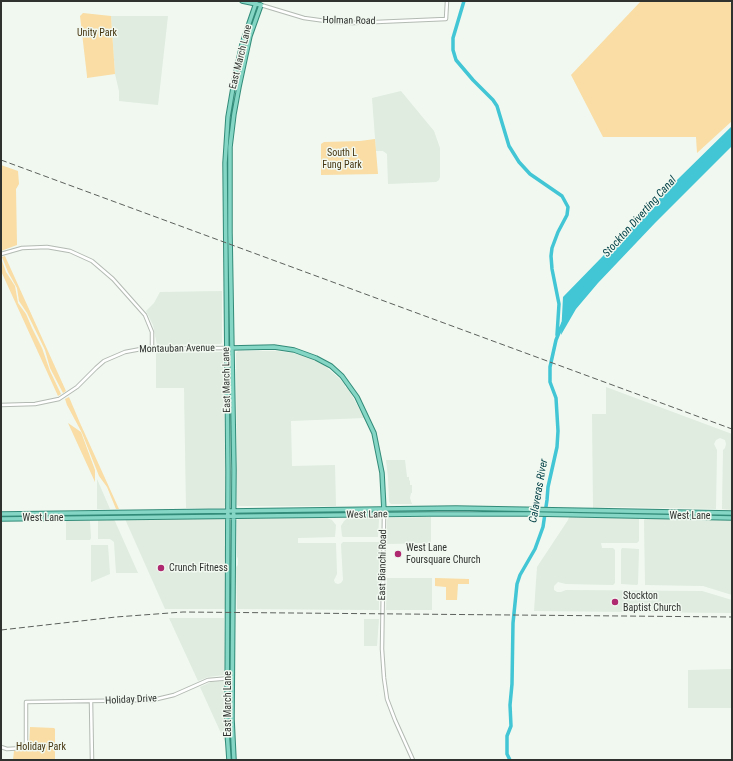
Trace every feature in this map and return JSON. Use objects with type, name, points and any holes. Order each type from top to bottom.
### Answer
[{"type":"main road","name":"Holman Road","points":[[242,1],[252,4],[255,2],[261,5]]},
{"type":"main road","name":"East March Lane","points":[[234,760],[230,678],[225,180],[227,128],[238,60],[255,2]]},
{"type":"main road","name":"East March Lane","points":[[229,760],[227,731],[230,678],[234,516],[230,188],[232,134],[238,87],[248,44],[261,5]]},
{"type":"main road","name":"East Bianchi Road","points":[[227,348],[274,347],[298,350],[310,354],[324,362],[342,376],[357,397],[373,432],[382,470],[384,515]]},
{"type":"main road","name":"West Lane","points":[[1,514],[384,509],[563,509],[732,513]]},
{"type":"main road","points":[[581,515],[591,513],[592,510]]},
{"type":"main road","points":[[599,515],[601,512],[614,511]]},
{"type":"main road","name":"West Lane","points":[[1,519],[534,514],[732,518]]},
{"type":"street","name":"Holman Road","points":[[261,5],[298,17],[332,22],[353,23],[446,18],[447,1]]},
{"type":"street","points":[[1,254],[22,248],[47,247],[70,251],[92,261],[113,279],[145,316],[152,332],[152,349]]},
{"type":"street","name":"Montauban Avenue","points":[[1,405],[35,404],[59,399],[77,388],[96,368],[111,358],[131,350],[227,348]]},
{"type":"street","name":"East Bianchi Road","points":[[384,515],[383,672],[388,702],[413,760]]},
{"type":"street","name":"Holiday Drive","points":[[1,747],[7,749],[24,748],[26,746],[26,702],[158,699],[174,695],[208,680],[230,678]]},
{"type":"street","points":[[91,701],[92,760]]},
{"type":"shaded area","points":[[111,16],[168,16],[158,105],[119,101],[119,91],[115,74]]},
{"type":"shaded area","points":[[401,91],[434,131],[440,148],[440,177],[436,182],[388,184],[387,154],[383,151],[376,151],[372,98]]},
{"type":"shaded area","points":[[222,291],[221,344],[157,345],[153,325],[146,311],[154,303],[160,292]]},
{"type":"shaded area","points":[[238,351],[277,351],[309,357],[325,366],[340,379],[345,387],[348,388],[364,418],[291,421],[292,466],[335,465],[336,506],[237,505],[236,353]]},
{"type":"shaded area","points":[[222,352],[226,506],[224,508],[186,508],[184,388],[156,388],[156,353]]},
{"type":"shaded area","points":[[606,387],[732,434],[732,510],[722,509],[723,450],[726,444],[725,440],[720,438],[716,440],[714,444],[717,450],[716,509],[593,508],[592,414],[606,414]]},
{"type":"shaded area","points":[[386,460],[405,460],[407,477],[409,477],[410,485],[412,485],[412,493],[410,498],[412,504],[391,504],[389,502]]},
{"type":"shaded area","points":[[97,479],[110,509],[97,509]]},
{"type":"shaded area","points":[[377,517],[379,519],[378,537],[342,536],[341,526],[348,518]]},
{"type":"shaded area","points":[[431,517],[431,543],[387,544],[388,518]]},
{"type":"shaded area","points":[[569,517],[639,518],[639,541],[637,543],[601,543],[602,548],[613,548],[615,550],[615,583],[613,585],[566,584],[558,582],[554,586],[554,590],[557,592],[566,590],[702,591],[732,600],[732,613],[534,611],[537,567]]},
{"type":"shaded area","points":[[224,518],[226,520],[226,555],[224,566],[226,568],[226,609],[165,609],[125,519]]},
{"type":"shaded area","points":[[327,518],[332,520],[336,525],[335,537],[298,538],[298,543],[336,543],[337,574],[334,580],[335,583],[338,584],[343,580],[341,544],[343,542],[379,542],[379,610],[237,609],[237,520]]},
{"type":"shaded area","points":[[646,518],[732,519],[732,595],[703,586],[645,585],[644,520]]},
{"type":"shaded area","points":[[114,519],[138,573],[116,573],[114,542],[110,539],[98,539],[98,520]]},
{"type":"shaded area","points":[[66,521],[90,521],[90,540],[66,540]]},
{"type":"shaded area","points":[[91,545],[108,545],[110,574],[91,582]]},
{"type":"shaded area","points":[[622,548],[639,549],[637,585],[621,584]]},
{"type":"shaded area","points":[[387,578],[432,578],[432,610],[386,610]]},
{"type":"shaded area","points":[[169,618],[224,618],[224,675],[208,677],[198,681]]},
{"type":"shaded area","points":[[364,619],[379,619],[377,646],[364,646]]},
{"type":"shaded area","points":[[732,669],[732,708],[688,708],[688,670]]},
{"type":"shaded area","points":[[224,681],[225,742],[200,687],[211,682]]},
{"type":"green space","points":[[641,1],[728,1],[732,4],[732,121],[697,153],[696,137],[603,137],[571,75]]},
{"type":"green space","name":"Unity Park","points":[[83,13],[111,16],[115,74],[87,78],[80,16]]},
{"type":"green space","name":"South L Fung Park","points":[[375,139],[378,174],[321,175],[321,144],[324,142]]},
{"type":"green space","points":[[1,165],[18,171],[19,184],[16,189],[17,245],[1,251]]},
{"type":"green space","points":[[5,256],[66,391],[63,393],[50,368],[45,350],[27,313],[19,301],[17,288],[2,257]]},
{"type":"green space","points":[[1,258],[6,272],[15,286],[18,303],[26,314],[61,394],[58,396],[1,271]]},
{"type":"green space","points":[[69,397],[119,509],[116,509],[107,487],[99,476],[82,433],[67,405],[65,399]]},
{"type":"green space","points":[[68,423],[81,432],[95,470],[95,482]]},
{"type":"green space","points":[[435,578],[469,579],[469,584],[458,584],[457,600],[446,600],[446,587],[435,586]]},
{"type":"green space","name":"Holiday Park","points":[[30,727],[55,729],[55,760],[13,760],[14,751],[25,751],[29,748]]},
{"type":"water","name":"Stockton Diverting Canal","points":[[732,126],[732,146],[655,223],[598,283],[576,309],[561,335],[563,297]]},
{"type":"waterway","name":"Calaveras River","points":[[464,1],[453,38],[453,50],[456,60],[497,106],[509,146],[519,162],[530,174],[562,196],[568,207],[567,215],[558,232],[552,248],[551,256],[559,304],[557,335]]},
{"type":"waterway","name":"Calaveras River","points":[[510,760],[507,754],[507,736],[511,726],[510,705],[512,684],[513,623],[517,584],[520,575],[535,549],[543,527],[548,487],[557,447],[558,431],[556,398],[550,382],[550,367],[556,340],[563,323]]},
{"type":"railway","points":[[1,160],[732,429]]},
{"type":"railway","points":[[1,630],[116,617],[183,612],[732,617]]},
{"type":"place","name":"West Lane Foursquare Church","points":[[398,554]]},
{"type":"place","name":"Crunch Fitness","points":[[161,568]]},
{"type":"place","name":"Stockton Baptist Church","points":[[615,602]]}]
